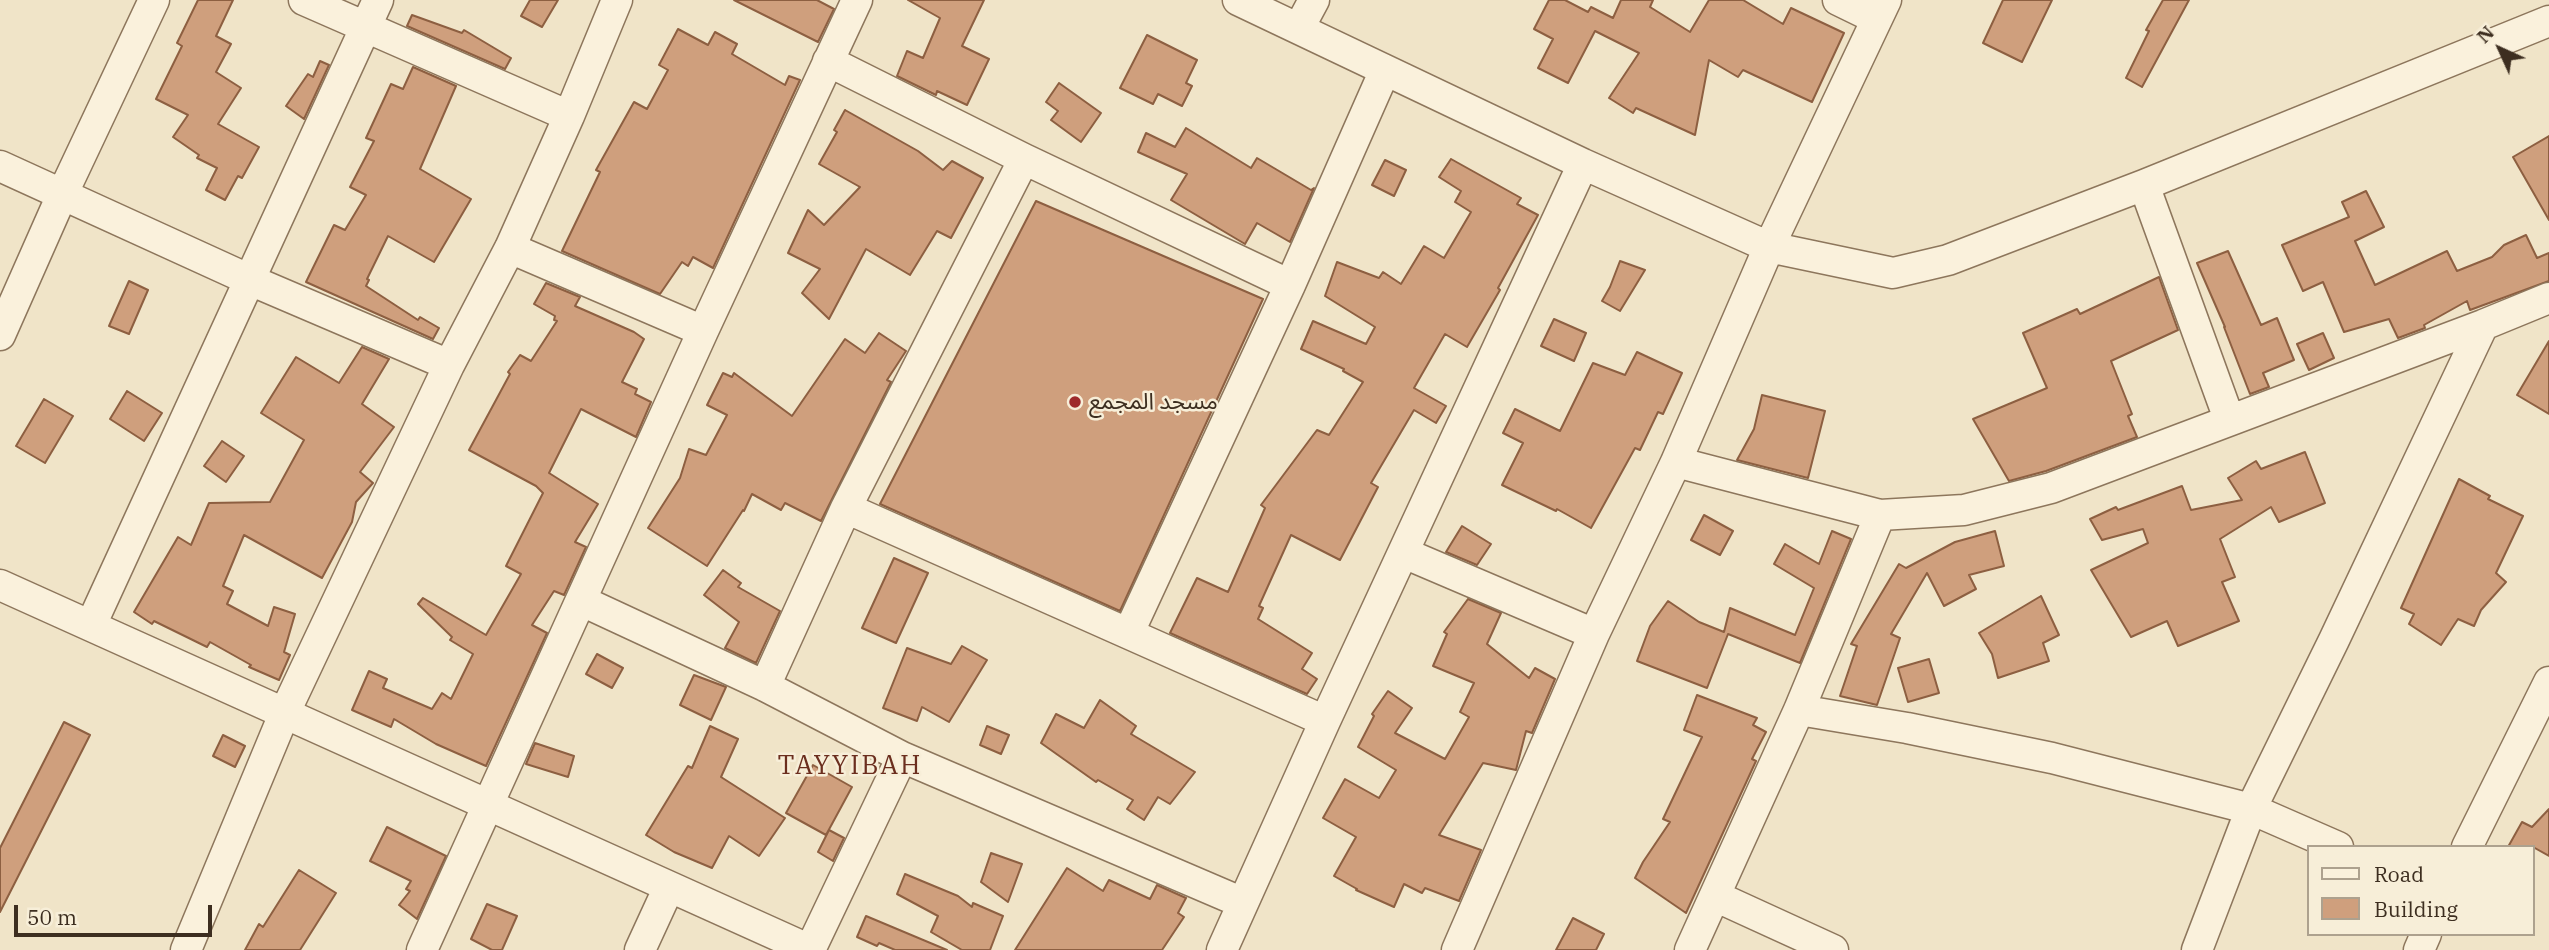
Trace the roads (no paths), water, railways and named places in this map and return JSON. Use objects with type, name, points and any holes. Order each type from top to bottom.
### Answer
[{"type":"street","points":[[0,335],[62,195],[154,0]]},
{"type":"street","points":[[304,0],[569,116]]},
{"type":"street","points":[[91,625],[379,0]]},
{"type":"street","points":[[186,950],[285,712],[449,365],[510,248],[617,0]]},
{"type":"street","points":[[422,950],[856,0]]},
{"type":"street","points":[[1238,0],[1583,164],[1769,247],[1893,273],[1948,260],[2144,185],[2545,18]]},
{"type":"street","points":[[1299,28],[1314,0]]},
{"type":"street","points":[[1457,950],[1594,634],[1676,462],[1769,247],[1881,9],[1838,0]]},
{"type":"street","points":[[828,61],[1024,159],[1290,285]]},
{"type":"street","points":[[1129,632],[1290,285],[1385,71]]},
{"type":"street","points":[[765,687],[846,508],[1024,159]]},
{"type":"street","points":[[1222,950],[1583,164]]},
{"type":"street","points":[[0,166],[250,280],[449,365]]},
{"type":"street","points":[[2144,185],[2229,419]]},
{"type":"street","points":[[510,248],[703,331]]},
{"type":"street","points":[[1676,462],[1880,515],[1964,510],[2051,488],[2549,298]]},
{"type":"street","points":[[2197,950],[2251,809],[2483,325]]},
{"type":"street","points":[[846,508],[1325,721]]},
{"type":"street","points":[[1690,950],[1799,709],[1880,515]]},
{"type":"street","points":[[1404,553],[1594,634]]},
{"type":"street","points":[[0,585],[810,950],[902,757]]},
{"type":"street","points":[[582,601],[765,687],[902,757],[1243,903]]},
{"type":"street","points":[[2468,845],[2549,682]]},
{"type":"street","points":[[1799,709],[2052,758],[2251,809],[2332,845]]},
{"type":"street","points":[[640,950],[669,887]]},
{"type":"street","points":[[1715,896],[1833,950]]},
{"type":"place","name":"مسجد المجمع","points":[[1075,402]]},
{"type":"district","name":"TAYYIBAH","points":[[850,766]]}]
